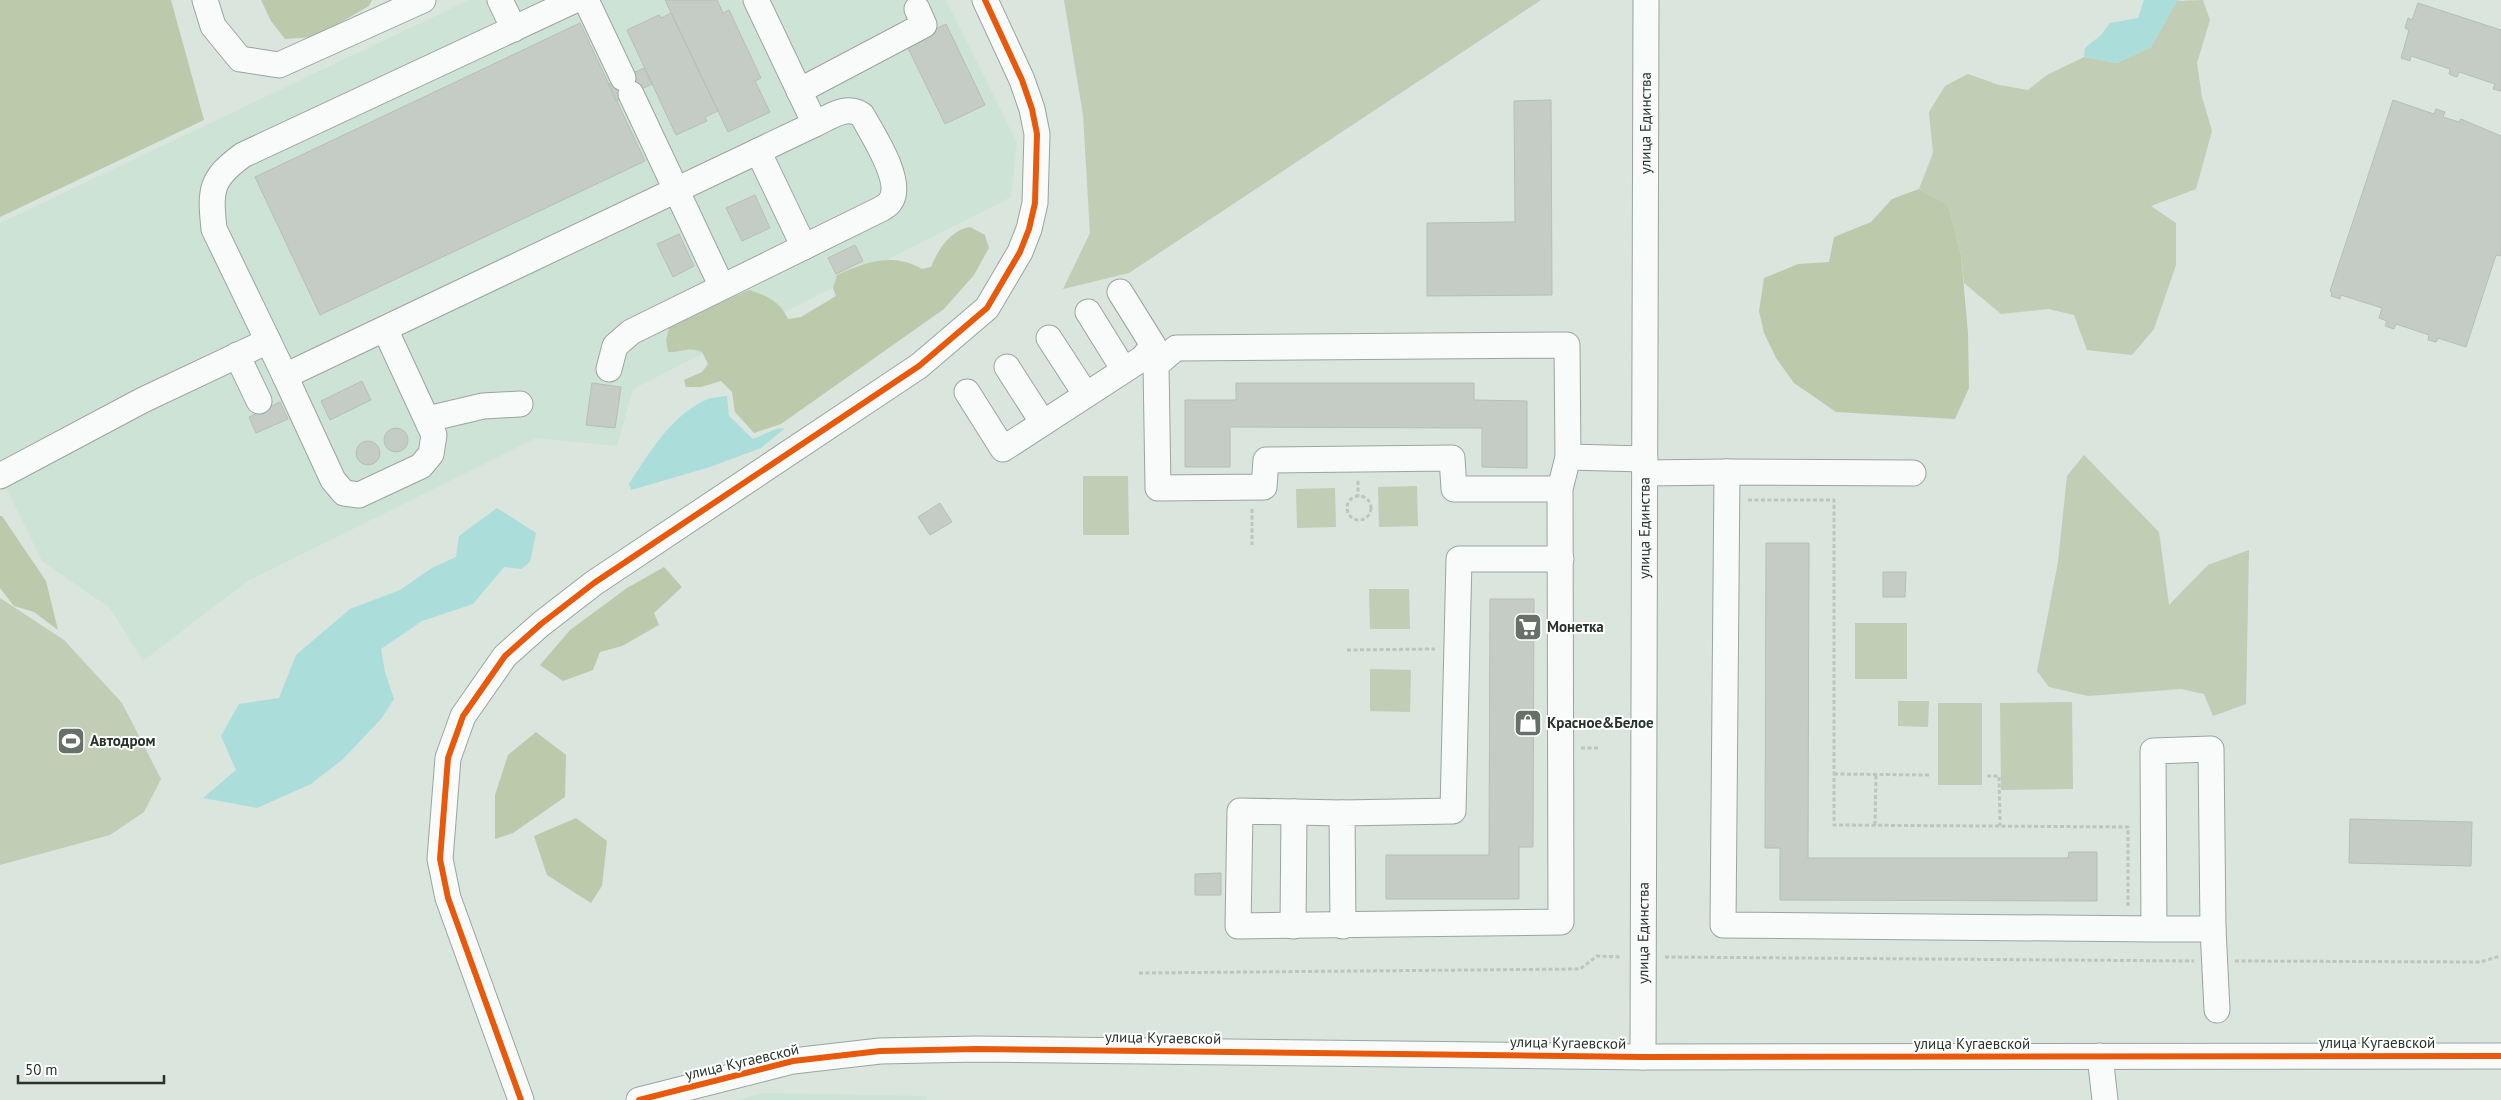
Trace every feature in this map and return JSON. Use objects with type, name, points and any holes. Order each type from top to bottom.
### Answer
[{"type":"street","points":[[205,0],[212,26],[240,59],[279,65],[423,0]]},
{"type":"street","points":[[500,0],[514,28]]},
{"type":"street","points":[[385,328],[434,435],[431,454],[421,466],[359,495],[344,493],[333,480],[214,229],[213,185],[226,167],[242,155],[575,0]]},
{"type":"street","points":[[586,0],[722,287]]},
{"type":"street","points":[[756,0],[815,124]]},
{"type":"street","points":[[520,1100],[448,898],[440,859],[448,758],[463,716],[505,656],[540,624],[594,583],[919,366],[987,308],[1020,252],[1029,229],[1035,203],[1037,134],[1032,109],[1022,80],[986,0]]},
{"type":"street","name":"улица Единства","points":[[1643,1057],[1646,0]]},
{"type":"street","points":[[799,92],[924,26],[917,10]]},
{"type":"street","points":[[285,376],[843,110],[855,110],[862,115],[894,177],[894,191],[891,202],[881,209],[631,332],[615,346],[610,369]]},
{"type":"street","points":[[758,151],[804,247]]},
{"type":"street","points":[[1120,292],[1153,345],[1141,364]]},
{"type":"street","points":[[1088,312],[1141,364],[1158,488],[1264,488],[1266,460],[1452,458],[1454,489],[1560,488]]},
{"type":"street","points":[[1049,338],[1086,395]]},
{"type":"street","points":[[0,476],[142,400],[268,341]]},
{"type":"street","points":[[967,392],[1003,449],[1086,395],[1141,364],[1176,348],[1567,346],[1568,457],[1560,488],[1561,559],[1561,922],[1238,926],[1240,811],[1342,813],[1453,811],[1459,559],[1561,559]]},
{"type":"street","points":[[237,355],[259,401]]},
{"type":"street","points":[[1007,367],[1043,423]]},
{"type":"street","points":[[428,419],[483,406],[520,404]]},
{"type":"street","points":[[1568,457],[1645,466],[1727,472],[1914,473]]},
{"type":"street","points":[[1727,472],[1723,925],[2213,929]]},
{"type":"street","points":[[2154,929],[2153,751],[2211,749],[2213,929],[2217,1010]]},
{"type":"street","points":[[1293,926],[1294,812]]},
{"type":"street","points":[[1342,813],[1343,926]]},
{"type":"street","name":"улица Кугаевской","points":[[639,1100],[793,1061],[880,1051],[986,1049],[1643,1057],[2501,1056]]},
{"type":"street","points":[[2100,1056],[2105,1100]]},
{"type":"path","points":[[1363,497],[1370,505],[1368,516],[1363,520],[1358,520],[1348,514],[1348,505],[1353,498],[1363,497]]},
{"type":"path","points":[[1744,500],[1834,500],[1834,825],[2128,827],[2128,912]]},
{"type":"path","points":[[1347,650],[1457,648]]},
{"type":"path","points":[[1834,774],[1929,775]]},
{"type":"path","points":[[1875,826],[1876,775]]},
{"type":"path","points":[[1988,776],[1999,776],[2000,826]]},
{"type":"path","points":[[1139,973],[1580,969],[1597,956],[2480,962],[2501,956]]},
{"type":"shaded area","points":[[0,0],[171,0],[204,120],[0,217]]},
{"type":"shaded area","points":[[261,0],[372,0],[369,6],[315,37],[285,39],[271,21]]},
{"type":"shaded area","points":[[469,0],[946,0],[1017,143],[1011,197],[633,389],[617,446],[536,438],[246,582],[143,661],[110,608],[42,561],[0,475],[0,223]]},
{"type":"shaded area","points":[[1064,0],[1541,0],[1129,273],[1063,289],[1090,233],[1083,115]]},
{"type":"shaded area","points":[[2203,0],[2210,20],[2197,63],[2202,97],[2212,131],[2196,189],[2151,206],[2176,223],[2176,265],[2154,329],[2132,355],[2087,350],[2074,315],[2048,309],[2001,314],[1964,283],[1961,255],[1948,205],[1919,189],[1933,153],[1929,112],[1945,86],[1968,74],[1999,85],[2028,90],[2047,75],[2084,57],[2117,63],[2151,47],[2177,1]]},
{"type":"shaded area","points":[[1919,189],[1948,205],[1961,255],[1968,333],[1969,388],[1955,419],[1836,412],[1794,383],[1776,358],[1764,333],[1759,311],[1764,278],[1798,264],[1829,262],[1834,237],[1871,222],[1892,199]]},
{"type":"shaded area","points":[[970,227],[985,235],[989,248],[974,275],[944,309],[781,424],[754,433],[735,412],[732,392],[721,381],[701,387],[686,387],[684,380],[702,372],[708,364],[702,352],[688,350],[668,352],[666,340],[670,325],[749,290],[777,303],[788,319],[801,317],[836,296],[833,288],[837,275],[858,266],[890,260],[901,261],[922,269],[931,267],[946,241],[957,232]]},
{"type":"shaded area","points":[[2084,455],[2159,532],[2169,605],[2208,565],[2249,550],[2246,704],[2213,716],[2204,694],[2181,689],[2088,696],[2049,687],[2037,671],[2058,562],[2067,476]]},
{"type":"shaded area","points":[[1083,476],[1128,476],[1129,535],[1083,535]]},
{"type":"shaded area","points":[[1417,486],[1418,526],[1379,527],[1378,487]]},
{"type":"shaded area","points":[[1335,488],[1336,527],[1297,528],[1296,489]]},
{"type":"shaded area","points":[[0,516],[2,516],[46,581],[58,630],[34,612],[14,606],[0,588]]},
{"type":"shaded area","points":[[664,567],[682,587],[654,613],[659,625],[622,646],[600,652],[593,670],[563,681],[540,665],[570,630],[627,588]]},
{"type":"shaded area","points":[[1369,589],[1409,589],[1410,629],[1370,629]]},
{"type":"shaded area","name":"Автодром","points":[[0,598],[64,640],[122,703],[161,779],[144,812],[110,835],[0,865]]},
{"type":"shaded area","points":[[1855,623],[1907,623],[1907,679],[1855,679]]},
{"type":"shaded area","points":[[1370,669],[1411,670],[1410,712],[1370,711]]},
{"type":"shaded area","points":[[1898,701],[1929,701],[1928,727],[1898,726]]},
{"type":"shaded area","points":[[2072,702],[2073,789],[2001,790],[2000,703]]},
{"type":"shaded area","points":[[1938,703],[1982,703],[1982,785],[1938,785]]},
{"type":"shaded area","points":[[536,732],[566,755],[565,797],[513,833],[495,839],[495,795],[508,755]]},
{"type":"shaded area","points":[[576,818],[607,841],[602,886],[591,903],[547,875],[534,836]]},
{"type":"shaded area","points":[[761,1093],[926,1096],[928,1100],[737,1100]]},
{"type":"water","points":[[2144,0],[2181,0],[2177,1],[2151,47],[2117,63],[2084,57],[2085,48],[2101,35],[2110,23],[2138,18]]},
{"type":"water","points":[[727,396],[729,416],[753,439],[776,429],[785,428],[761,448],[710,467],[631,490],[629,484],[653,447],[672,424],[683,414],[708,399]]},
{"type":"water","points":[[497,508],[536,533],[530,562],[521,569],[504,567],[473,604],[422,621],[381,649],[385,672],[394,699],[381,719],[343,759],[311,784],[257,808],[203,798],[236,770],[221,736],[239,704],[279,698],[296,655],[350,609],[400,590],[432,568],[456,557],[459,536]]},
{"type":"building","points":[[665,0],[717,0],[723,13],[729,10],[761,78],[755,81],[770,112],[728,132]]},
{"type":"building","points":[[2418,3],[2501,30],[2501,91],[2493,89],[2495,84],[2459,72],[2457,77],[2449,74],[2450,69],[2411,56],[2410,61],[2401,58],[2409,30],[2405,28],[2408,18],[2412,20]]},
{"type":"building","points":[[671,13],[718,111],[705,117],[707,121],[676,135],[627,30],[659,15],[661,18]]},
{"type":"building","points":[[580,23],[645,161],[320,315],[255,177]]},
{"type":"building","points":[[946,24],[985,105],[945,124],[906,44]]},
{"type":"building","points":[[644,68],[652,84],[616,101],[609,84]]},
{"type":"building","points":[[1551,100],[1552,295],[1427,296],[1427,223],[1515,222],[1514,101]]},
{"type":"building","points":[[2393,100],[2434,114],[2436,109],[2445,112],[2443,117],[2459,122],[2461,119],[2501,136],[2501,256],[2496,255],[2466,347],[2438,338],[2436,342],[2428,340],[2429,335],[2396,324],[2394,329],[2385,326],[2387,321],[2379,318],[2382,308],[2341,295],[2340,299],[2331,296],[2332,292],[2330,291]]},
{"type":"building","points":[[755,195],[770,228],[742,241],[726,208]]},
{"type":"building","points":[[679,234],[694,266],[673,277],[657,244]]},
{"type":"building","points":[[855,245],[863,261],[836,274],[828,258]]},
{"type":"building","points":[[362,381],[371,400],[330,420],[321,401]]},
{"type":"building","points":[[592,383],[621,387],[615,428],[586,425]]},
{"type":"building","points":[[1236,383],[1474,383],[1474,400],[1527,401],[1527,468],[1482,467],[1482,428],[1230,427],[1230,467],[1185,467],[1185,400],[1236,400]]},
{"type":"building","points":[[280,402],[288,419],[256,433],[249,417]]},
{"type":"building","points":[[396,428],[404,432],[408,440],[404,448],[396,452],[388,448],[384,440],[388,432]]},
{"type":"building","points":[[368,441],[376,445],[380,453],[376,461],[368,465],[360,461],[356,453],[360,445]]},
{"type":"building","points":[[940,503],[952,522],[930,535],[918,517]]},
{"type":"building","points":[[1766,543],[1809,543],[1808,858],[2068,858],[2069,852],[2097,852],[2097,901],[1780,900],[1780,848],[1765,848]]},
{"type":"building","points":[[1883,572],[1906,572],[1905,597],[1883,597]]},
{"type":"building","points":[[1490,599],[1534,599],[1533,847],[1519,847],[1519,899],[1386,899],[1386,855],[1489,855]]},
{"type":"building","points":[[2350,819],[2472,822],[2471,866],[2349,863]]},
{"type":"building","points":[[1221,873],[1221,895],[1195,895],[1195,874]]},
{"type":"cycle path","points":[[521,1100],[448,898],[440,859],[448,758],[463,716],[505,656],[541,624],[594,583],[919,366],[987,308],[1020,252],[1029,229],[1035,203],[1037,134],[1032,109],[1022,80],[985,0]]},
{"type":"cycle path","points":[[639,1100],[793,1061],[880,1051],[977,1049],[1643,1057],[2501,1056]]},
{"type":"place","name":"Монетка","points":[[1528,627]]},
{"type":"place","name":"Красное&Белое","points":[[1528,723]]},
{"type":"place","name":"Автодром","points":[[71,741]]}]
